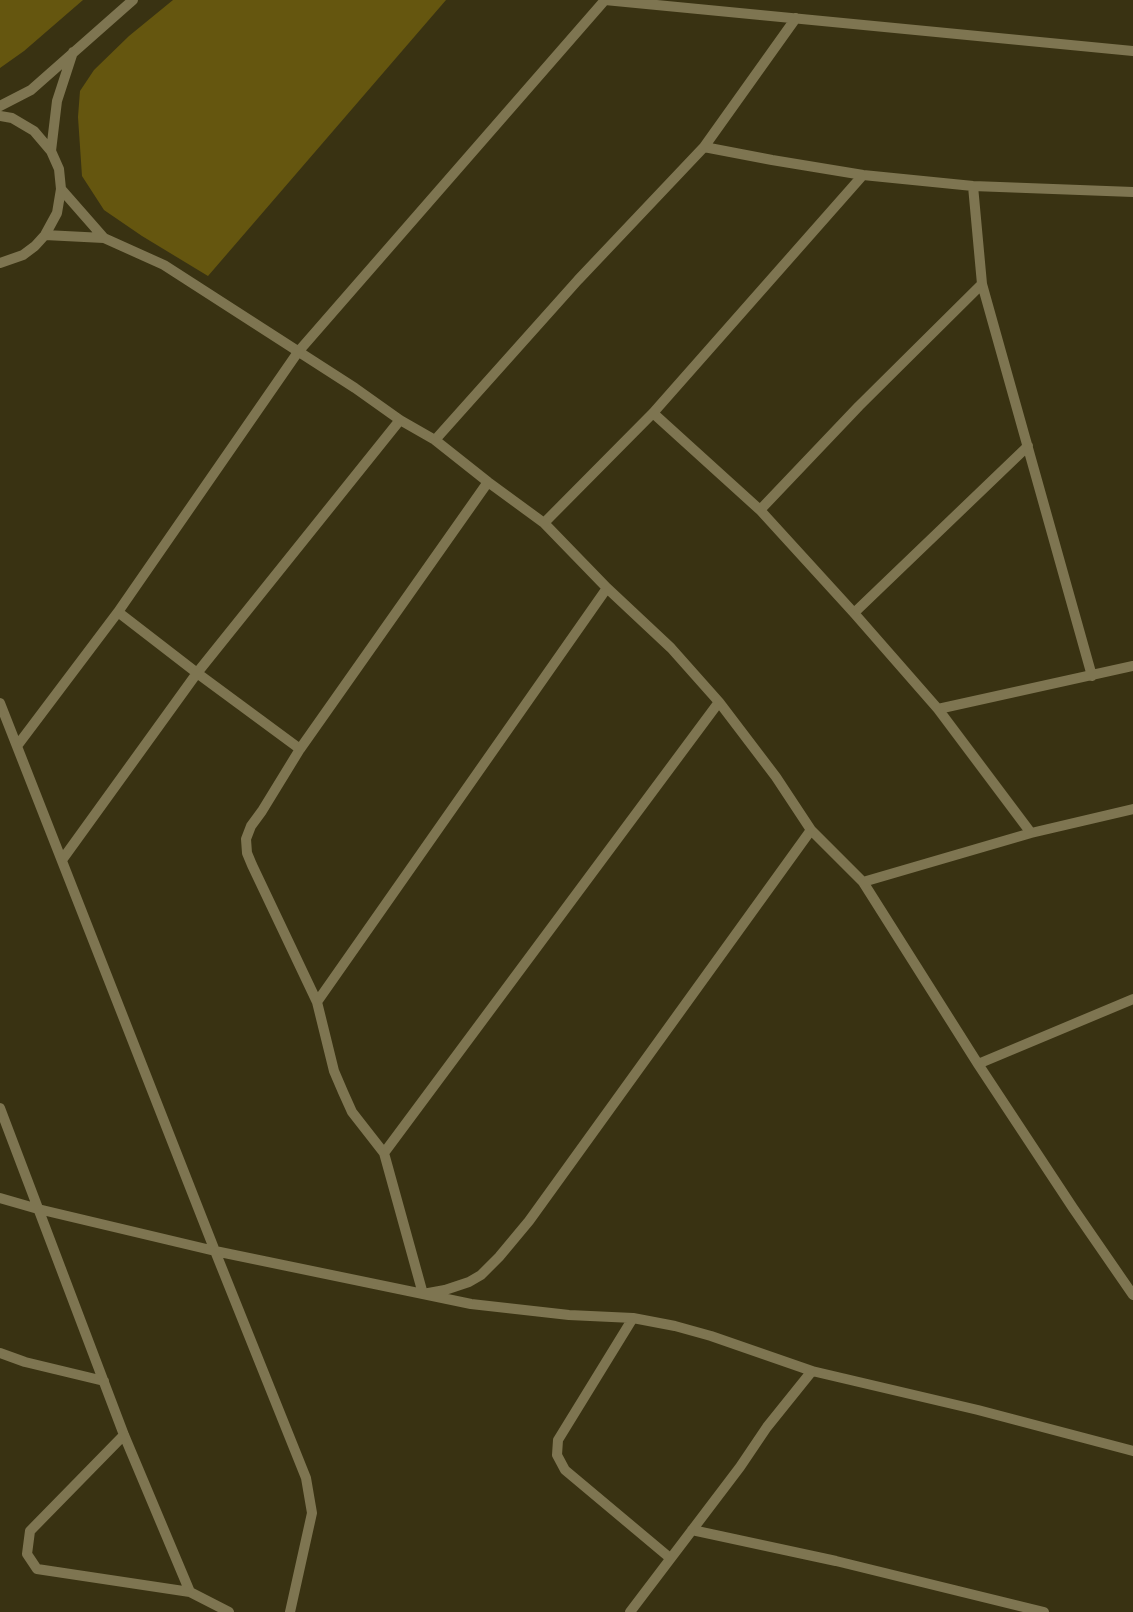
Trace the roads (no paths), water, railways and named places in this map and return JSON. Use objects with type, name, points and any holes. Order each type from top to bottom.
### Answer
[{"type":"street","points":[[0,106],[31,90],[133,0]]},
{"type":"street","points":[[17,746],[118,612],[298,352],[605,0],[1133,52]]},
{"type":"street","points":[[435,440],[578,280],[704,147],[796,18]]},
{"type":"street","points":[[51,151],[58,101],[73,52]]},
{"type":"street","points":[[0,116],[12,118],[34,131],[51,151],[58,169],[61,189],[57,213],[46,235],[23,256],[0,263]]},
{"type":"street","points":[[704,147],[772,160],[863,174],[973,186],[1133,192]]},
{"type":"street","points":[[544,523],[653,413],[863,174]]},
{"type":"street","points":[[973,186],[982,284],[1092,676]]},
{"type":"street","points":[[61,189],[104,238]]},
{"type":"street","points":[[46,235],[104,238],[164,265],[355,388],[400,420],[435,440],[488,482],[544,523],[607,588],[671,648],[719,702],[776,777],[812,830],[863,882],[978,1064],[1069,1202],[1133,1295]]},
{"type":"street","points":[[760,510],[859,406],[982,284]]},
{"type":"street","points":[[653,413],[760,510],[854,613],[938,709],[1031,833]]},
{"type":"street","points":[[62,860],[197,673],[400,420]]},
{"type":"street","points":[[854,613],[1028,446]]},
{"type":"street","points":[[423,1294],[384,1153],[352,1112],[342,1092],[334,1071],[317,1002],[247,853],[246,839],[251,826],[262,811],[300,749],[488,482]]},
{"type":"street","points":[[317,1002],[607,588]]},
{"type":"street","points":[[118,612],[197,673],[300,749]]},
{"type":"street","points":[[938,709],[1133,666]]},
{"type":"street","points":[[384,1153],[719,702]]},
{"type":"street","points":[[0,703],[215,1251],[306,1478],[312,1512],[290,1612]]},
{"type":"street","points":[[863,882],[1031,833],[1133,809]]},
{"type":"street","points":[[423,1294],[445,1290],[469,1282],[481,1275],[499,1257],[529,1221],[812,830]]},
{"type":"street","points":[[978,1064],[1133,1000]]},
{"type":"street","points":[[0,1108],[124,1435],[190,1592]]},
{"type":"street","points":[[0,1198],[38,1209],[215,1251],[471,1304],[569,1315],[633,1318],[675,1326],[711,1336],[812,1370],[978,1410],[1133,1451]]},
{"type":"street","points":[[633,1318],[558,1440],[557,1455],[565,1470],[670,1558]]},
{"type":"street","points":[[0,1353],[25,1362],[104,1381]]},
{"type":"street","points":[[630,1612],[740,1467],[767,1427],[812,1370]]},
{"type":"street","points":[[124,1435],[30,1531],[27,1554],[37,1569],[190,1592],[229,1612]]},
{"type":"street","points":[[692,1530],[836,1561],[1044,1612]]}]
